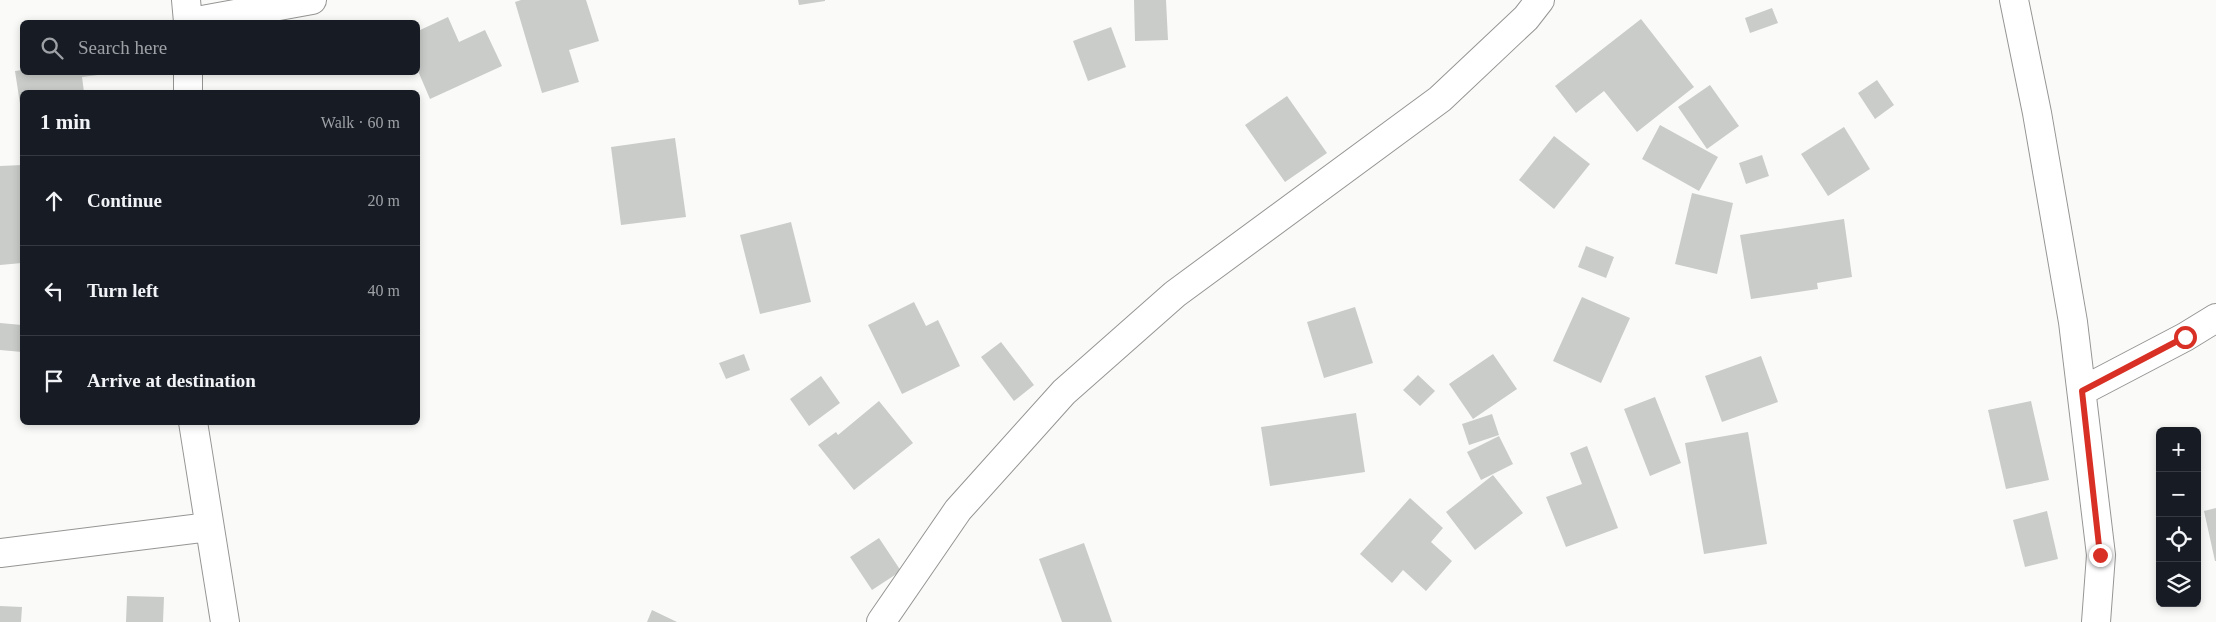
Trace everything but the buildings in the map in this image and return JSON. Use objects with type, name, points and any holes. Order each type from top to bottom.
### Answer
[{"type":"street","points":[[186,0],[189,20]]},
{"type":"street","points":[[200,20],[312,0]]},
{"type":"street","points":[[881,622],[958,510],[1064,392],[1176,294],[1440,99],[1526,18],[1540,0]]},
{"type":"street","points":[[2014,0],[2071,312],[2082,391],[2100,555],[2096,622]]},
{"type":"street","points":[[188,75],[188,90]]},
{"type":"street","points":[[2082,391],[2185,337],[2216,318]]},
{"type":"street","points":[[193,425],[224,622]]},
{"type":"street","points":[[0,553],[209,527]]},
{"type":"route","points":[[2100,555],[2082,391],[2185,337]]}]
